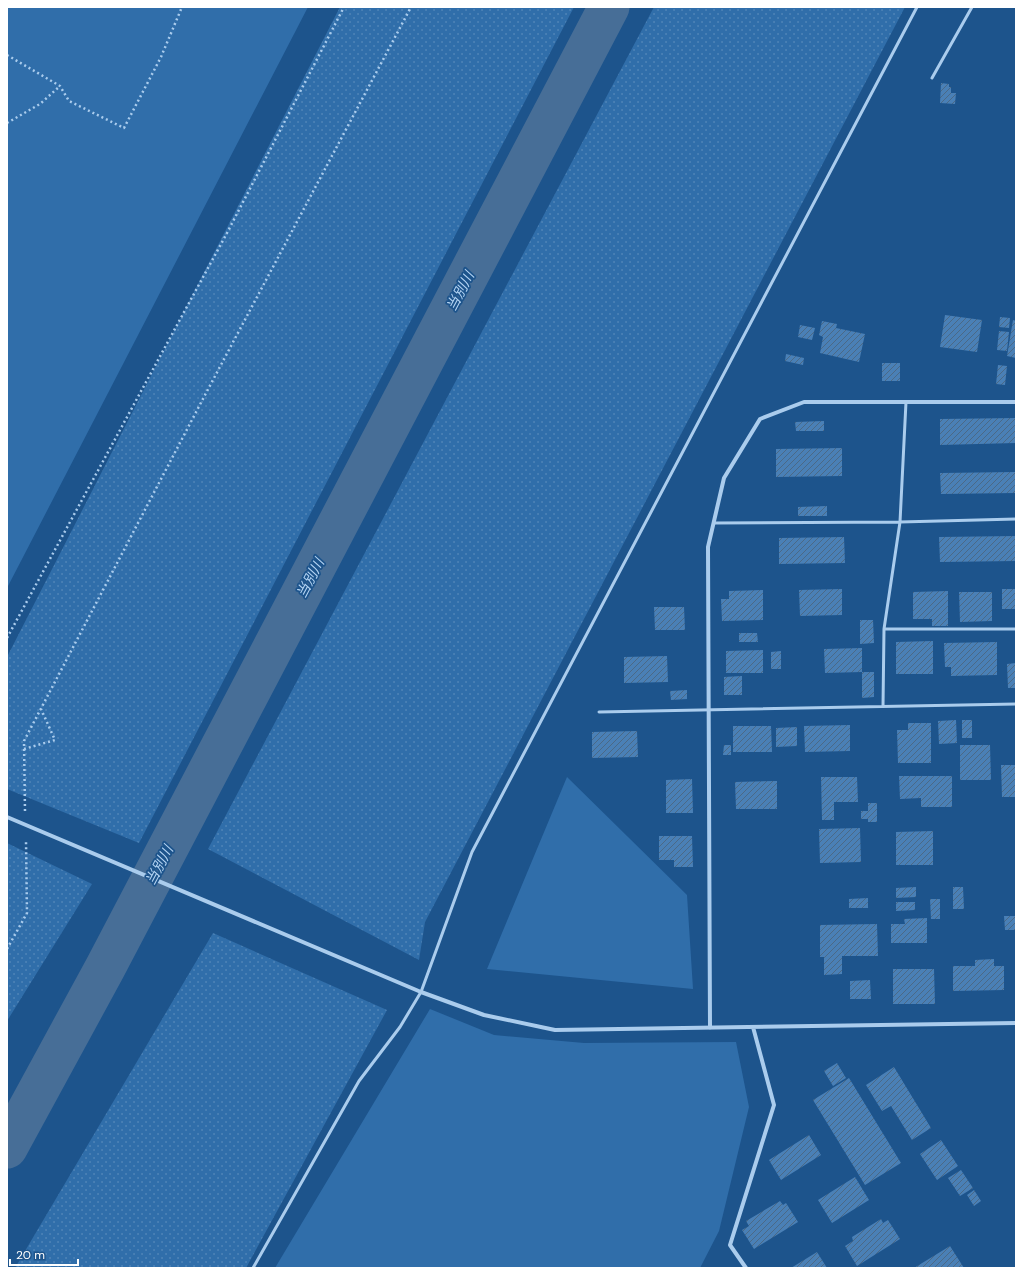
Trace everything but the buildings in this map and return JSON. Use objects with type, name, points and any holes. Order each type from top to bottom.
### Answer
[{"type":"street","points":[[710,1028],[708,547],[724,478],[760,419],[804,402],[1016,402]]},
{"type":"street","points":[[7,817],[421,992],[484,1015],[555,1030],[1016,1023]]},
{"type":"street","points":[[746,1268],[730,1245],[774,1105],[753,1027]]},
{"type":"lane","points":[[253,1268],[359,1081],[400,1027],[421,992],[472,852],[917,7]]},
{"type":"lane","points":[[932,78],[972,7]]},
{"type":"lane","points":[[883,706],[884,629],[900,522],[906,402]]},
{"type":"lane","points":[[714,523],[900,522],[1016,519]]},
{"type":"lane","points":[[884,629],[1016,629]]},
{"type":"lane","points":[[599,712],[1016,704]]},
{"type":"path","points":[[7,55],[60,86],[69,101],[124,128],[161,57],[182,7]]},
{"type":"path","points":[[7,638],[227,233],[344,7]]},
{"type":"path","points":[[24,749],[55,740],[41,709],[204,395],[411,7]]},
{"type":"path","points":[[7,123],[40,104],[60,86]]},
{"type":"shaded area","points":[[7,7],[308,7],[7,588]]},
{"type":"shaded area","points":[[340,7],[574,7],[139,843],[7,789],[7,657]]},
{"type":"shaded area","points":[[654,7],[905,7],[425,922],[419,960],[208,849]]},
{"type":"shaded area","points":[[567,777],[687,895],[693,989],[487,969]]},
{"type":"shaded area","points":[[7,843],[92,884],[7,1021]]},
{"type":"shaded area","points":[[213,933],[387,1010],[246,1268],[15,1268]]},
{"type":"shaded area","points":[[430,1009],[494,1035],[584,1043],[736,1042],[749,1107],[719,1231],[700,1268],[275,1268]]},
{"type":"waterway","name":"当別川","points":[[7,1148],[105,968],[609,7]]}]
